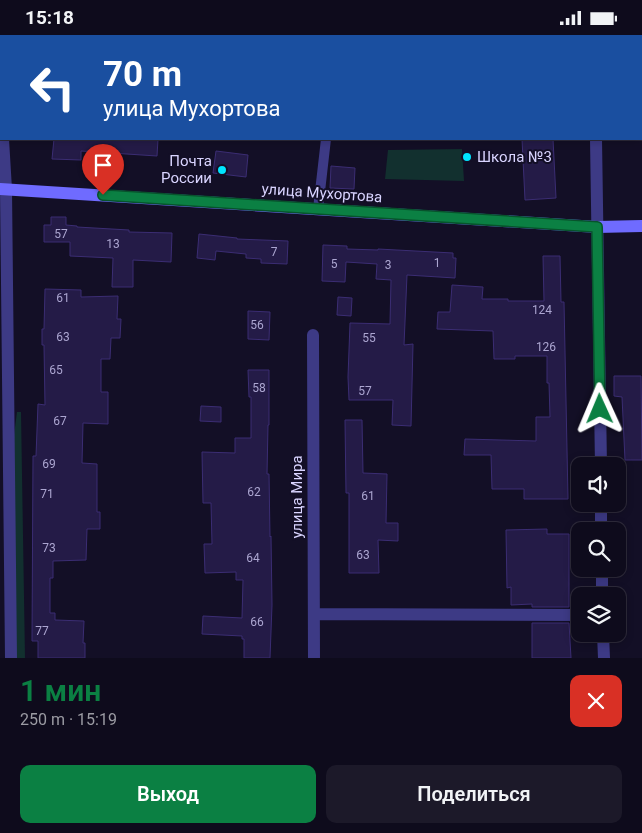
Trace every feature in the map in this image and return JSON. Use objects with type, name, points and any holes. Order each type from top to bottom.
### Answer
[{"type":"street","points":[[3,140],[11,658]]},
{"type":"street","points":[[596,140],[600,457]]},
{"type":"street","name":"улица Мухортова","points":[[3,189],[597,227],[642,226]]},
{"type":"street","name":"улица Мира","points":[[313,335],[314,658]]},
{"type":"street","points":[[314,614],[571,615]]},
{"type":"street","points":[[603,642],[604,658]]},
{"type":"lane","points":[[318,209],[326,140]]},
{"type":"green space","points":[[462,149],[464,181],[385,179],[388,150]]},
{"type":"green space","points":[[17,412],[21,412],[25,658],[16,658],[14,435]]},
{"type":"building","points":[[54,140],[158,140],[157,156],[81,151],[81,160],[52,159]]},
{"type":"building","points":[[522,140],[553,140],[556,198],[525,200]]},
{"type":"building","points":[[216,151],[248,155],[246,177],[213,173]]},
{"type":"building","points":[[331,166],[355,168],[354,189],[330,188]]},
{"type":"building","points":[[51,217],[66,217],[66,225],[77,227],[129,230],[129,232],[172,233],[171,262],[133,260],[133,287],[112,287],[113,258],[70,256],[70,242],[44,242],[44,225],[51,225]]},
{"type":"building","points":[[199,234],[237,239],[288,241],[287,264],[261,263],[261,259],[246,258],[246,254],[216,251],[215,260],[197,258]]},
{"type":"building","points":[[323,245],[347,246],[347,249],[453,253],[453,258],[456,258],[455,278],[407,275],[404,345],[413,344],[411,426],[392,425],[393,400],[349,400],[350,323],[390,324],[391,280],[376,279],[377,264],[346,262],[345,282],[322,281]]},
{"type":"building","points":[[543,256],[560,256],[561,302],[564,302],[568,499],[524,499],[524,489],[492,489],[491,455],[464,455],[465,439],[536,441],[536,417],[550,417],[547,356],[515,356],[515,359],[494,359],[493,331],[437,329],[438,312],[450,312],[452,285],[483,287],[482,299],[544,301]]},
{"type":"building","points":[[45,289],[81,290],[81,297],[118,296],[117,319],[121,319],[120,338],[111,338],[110,359],[101,359],[101,392],[108,392],[108,424],[83,423],[82,463],[97,464],[97,512],[100,512],[100,529],[87,529],[86,560],[53,561],[53,578],[50,578],[50,613],[55,613],[55,620],[84,621],[83,643],[85,643],[85,658],[38,658],[38,641],[32,641],[33,456],[36,456],[38,404],[45,405],[42,329],[44,329]]},
{"type":"building","points":[[338,297],[352,298],[351,316],[337,315]]},
{"type":"building","points":[[248,311],[270,312],[269,340],[248,339]]},
{"type":"building","points":[[248,370],[269,370],[267,474],[269,474],[271,536],[272,605],[270,658],[244,658],[244,639],[242,639],[242,636],[202,634],[203,616],[242,618],[243,580],[236,580],[236,572],[205,573],[204,544],[212,544],[211,503],[203,503],[202,452],[235,453],[235,438],[251,438],[251,397],[249,397]]},
{"type":"building","points":[[614,376],[641,376],[642,460],[626,460],[622,397],[614,396]]},
{"type":"building","points":[[201,406],[221,407],[221,422],[200,421]]},
{"type":"building","points":[[345,420],[362,420],[363,473],[387,474],[386,523],[398,523],[398,541],[378,540],[379,573],[349,573],[349,493],[346,493]]},
{"type":"building","points":[[547,529],[547,534],[569,534],[569,607],[532,607],[532,604],[511,605],[511,587],[507,588],[506,530]]},
{"type":"building","points":[[532,623],[569,623],[571,658],[532,658]]},
{"type":"place","name":"Школа №3","points":[[467,157]]},
{"type":"place","name":"Почта России","points":[[222,170]]},
{"type":"route","points":[[103,195],[597,227],[600,409]]}]
